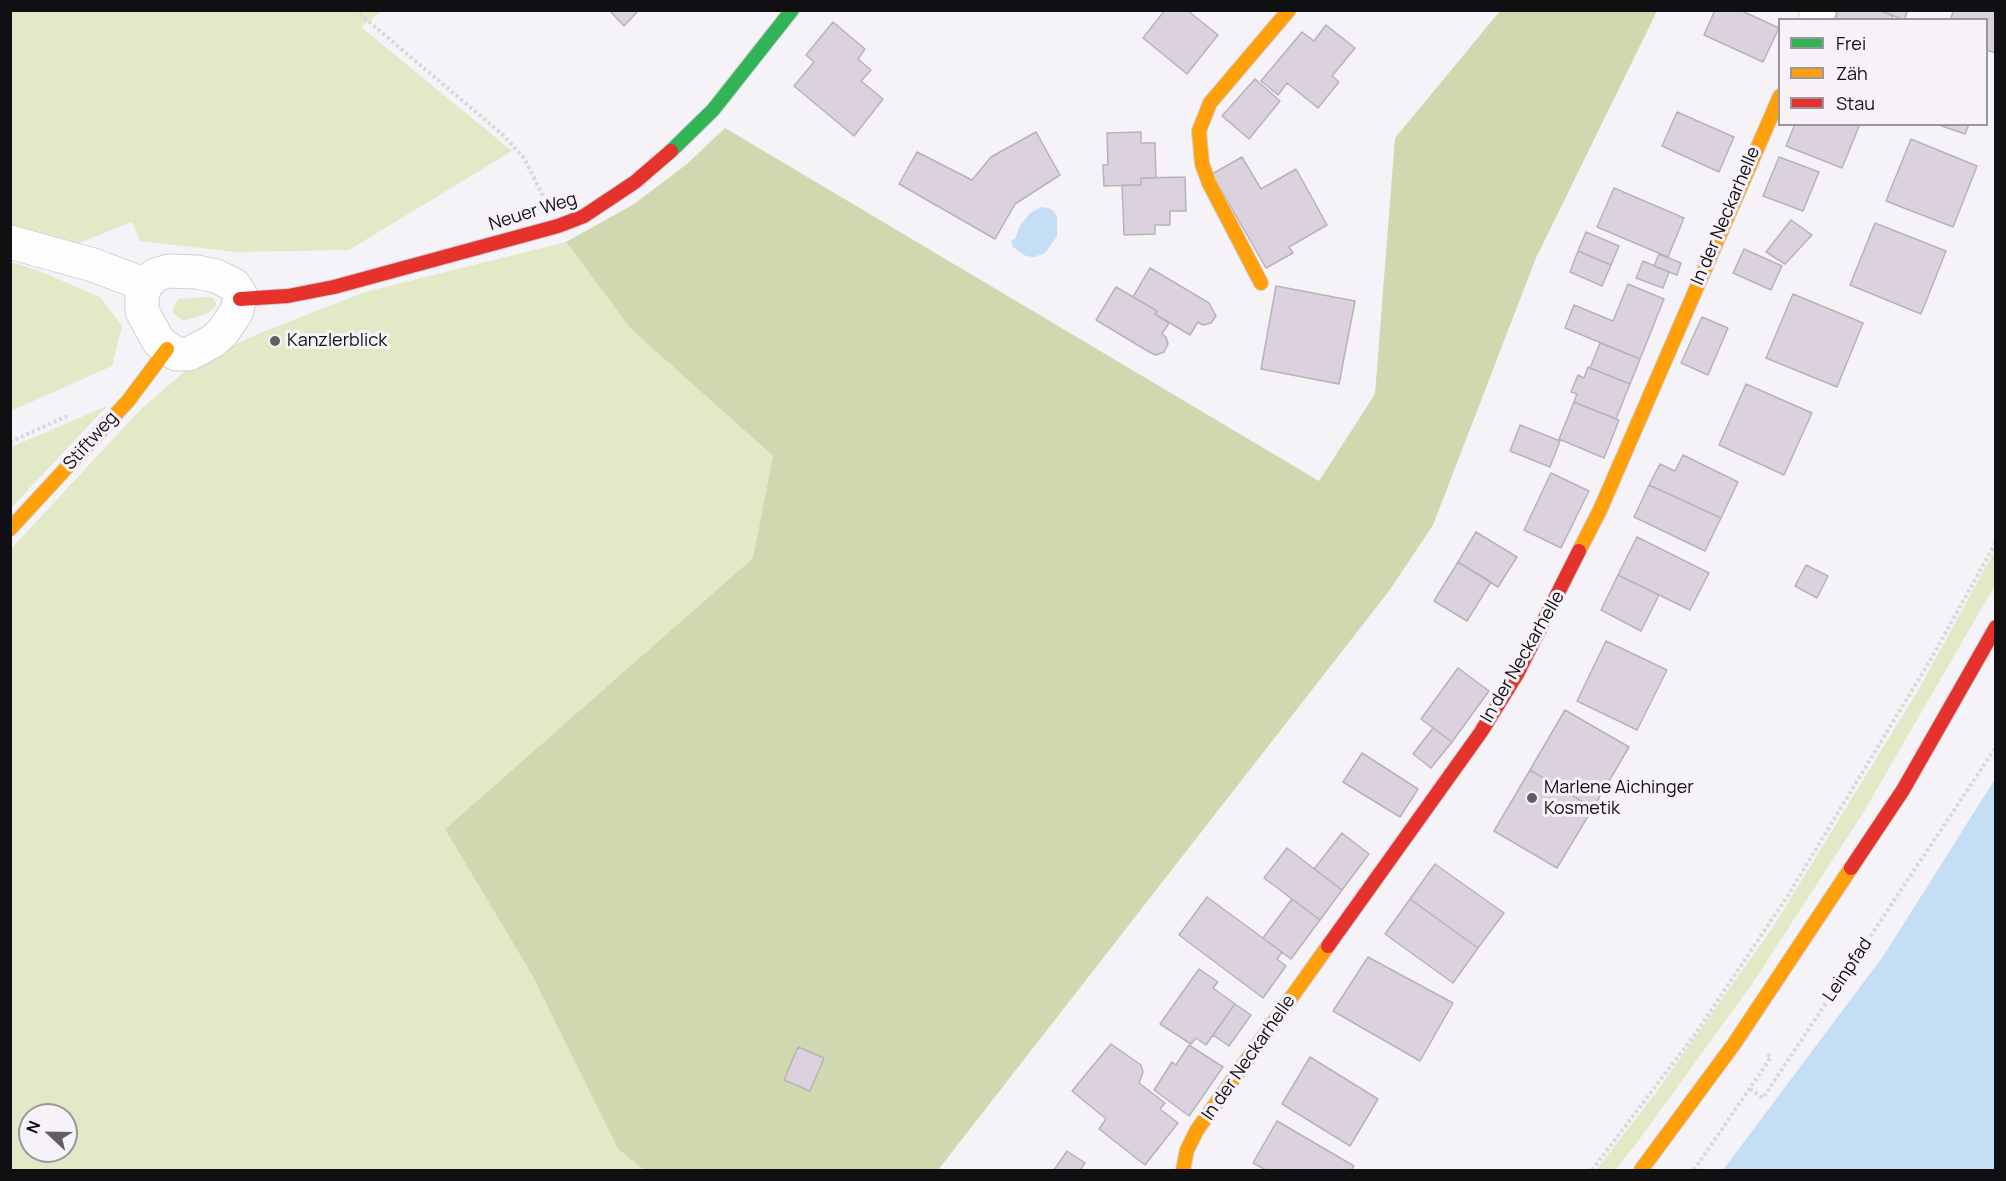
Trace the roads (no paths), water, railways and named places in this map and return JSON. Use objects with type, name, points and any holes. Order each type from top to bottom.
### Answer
[{"type":"street","name":"Neuer Weg","points":[[240,299],[288,296],[334,286],[558,226],[597,209],[660,163],[713,110],[792,10]]},
{"type":"street","points":[[1261,283],[1209,183],[1202,164],[1199,130],[1210,103],[1289,10]]},
{"type":"street","name":"In der Neckarhelle","points":[[1183,1170],[1187,1150],[1197,1130],[1480,732],[1517,675],[1600,510],[1778,98]]},
{"type":"street","points":[[10,242],[93,265],[146,285]]},
{"type":"street","points":[[161,272],[197,272],[229,282],[237,289],[240,299],[230,324],[213,341],[189,354],[176,354],[167,349],[152,333],[144,316],[142,296],[146,285],[161,272]]},
{"type":"street","name":"Stiftweg","points":[[10,530],[128,401],[167,349]]},
{"type":"street","points":[[1641,1170],[1734,1044],[1903,790],[1995,627]]},
{"type":"water","points":[[1042,207],[1051,209],[1057,216],[1057,236],[1045,253],[1034,257],[1026,256],[1013,247],[1011,240],[1015,239],[1020,226],[1030,213]]},
{"type":"water","points":[[1995,779],[1995,1170],[1723,1170],[1884,955]]},
{"type":"place","name":"Kanzlerblick","points":[[275,341]]},
{"type":"place","name":"Marlene Aichinger Kosmetik","points":[[1532,798]]}]
